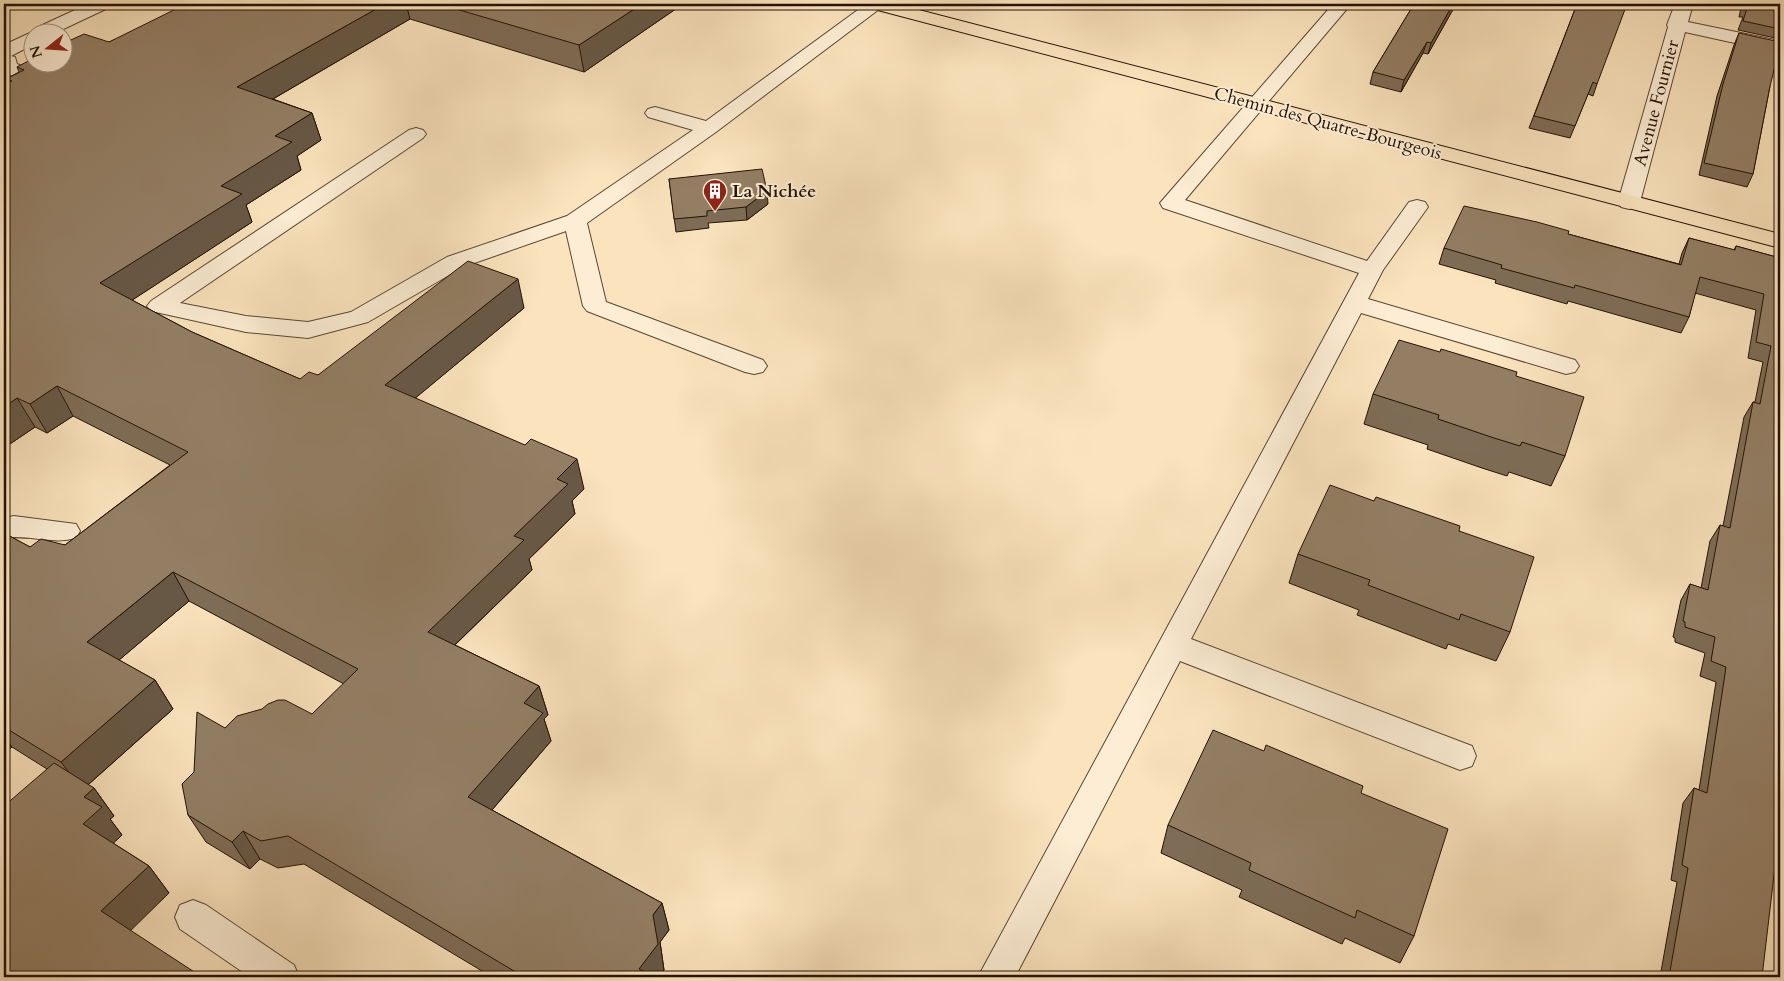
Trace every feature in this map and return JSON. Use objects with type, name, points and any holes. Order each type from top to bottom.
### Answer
[{"type":"main road","name":"Chemin des Quatre-Bourgeois","points":[[876,4],[1780,241]]},
{"type":"street","points":[[64,22],[102,4]]},
{"type":"street","points":[[416,134],[159,306],[246,324],[308,330],[359,317],[455,262],[575,221],[709,128],[876,4]]},
{"type":"street","points":[[1342,4],[1172,203],[1372,270]]},
{"type":"street","name":"Avenue Fournier","points":[[1629,202],[1676,25],[1684,4]]},
{"type":"street","points":[[1676,25],[1780,47]]},
{"type":"street","points":[[22,45],[5,57],[7,67],[29,76],[50,78]]},
{"type":"street","points":[[655,113],[709,128]]},
{"type":"street","points":[[996,977],[1372,270],[1417,207]]},
{"type":"street","points":[[575,221],[595,306],[754,366]]},
{"type":"street","points":[[1355,303],[1566,366]]},
{"type":"street","points":[[4,528],[14,526],[66,530]]},
{"type":"street","points":[[1173,645],[1460,756]]},
{"type":"street","points":[[193,917],[281,977]]},
{"type":"building","points":[[186,4],[209,6],[214,4],[385,4],[237,87],[312,113],[275,136],[292,142],[221,186],[242,194],[100,283],[192,332],[300,379],[309,372],[318,375],[468,261],[518,279],[385,385],[525,445],[531,439],[577,459],[557,479],[568,484],[514,536],[524,540],[428,632],[539,686],[524,703],[543,713],[468,797],[662,903],[653,915],[658,944],[639,969],[654,977],[524,977],[288,836],[261,841],[243,831],[232,842],[188,815],[182,784],[194,772],[197,712],[225,728],[237,716],[262,709],[278,700],[285,700],[312,714],[358,669],[173,572],[87,642],[155,680],[61,762],[4,727],[4,533],[30,547],[41,539],[65,545],[188,452],[57,386],[30,404],[17,398],[4,407],[4,85],[12,81],[6,79],[22,71],[72,72],[72,39],[84,34],[109,42]]},
{"type":"building","points":[[439,4],[642,4],[579,45]]},
{"type":"building","points":[[1414,4],[1453,4],[1431,43],[1427,42],[1404,80],[1373,72]]},
{"type":"building","points":[[1577,4],[1627,4],[1597,84],[1593,82],[1575,126],[1534,116]]},
{"type":"building","points":[[1744,4],[1780,4],[1780,29],[1743,21],[1747,8],[1744,7]]},
{"type":"building","points":[[1739,33],[1780,42],[1753,174],[1704,163],[1723,84]]},
{"type":"building","name":"La Nichée","points":[[762,169],[767,191],[746,207],[707,211],[707,216],[674,219],[669,179]]},
{"type":"building","points":[[1464,206],[1537,222],[1569,231],[1568,234],[1681,265],[1689,238],[1735,250],[1736,246],[1780,258],[1780,824],[1762,977],[1669,977],[1688,868],[1682,865],[1694,788],[1707,793],[1726,667],[1711,661],[1715,637],[1685,627],[1685,622],[1683,621],[1690,584],[1708,590],[1720,525],[1730,528],[1753,402],[1760,404],[1771,346],[1756,342],[1764,294],[1700,277],[1689,317],[1575,285],[1574,288],[1501,268],[1502,265],[1444,248]]},
{"type":"building","points":[[1399,340],[1440,352],[1441,349],[1517,372],[1516,376],[1584,397],[1565,456],[1522,442],[1520,446],[1494,438],[1438,419],[1439,415],[1373,394]]},
{"type":"building","points":[[1330,485],[1374,501],[1376,497],[1460,526],[1459,531],[1534,557],[1510,632],[1461,614],[1459,620],[1368,585],[1370,580],[1298,554]]},
{"type":"building","points":[[1213,730],[1264,751],[1266,745],[1363,786],[1361,793],[1448,829],[1414,936],[1357,910],[1355,918],[1249,870],[1251,863],[1168,825]]},
{"type":"building","points":[[54,763],[94,788],[84,797],[102,807],[83,824],[149,866],[101,911],[202,977],[4,977],[4,806]]},
{"type":"place","name":"La Nichée","points":[[715,212]]}]
